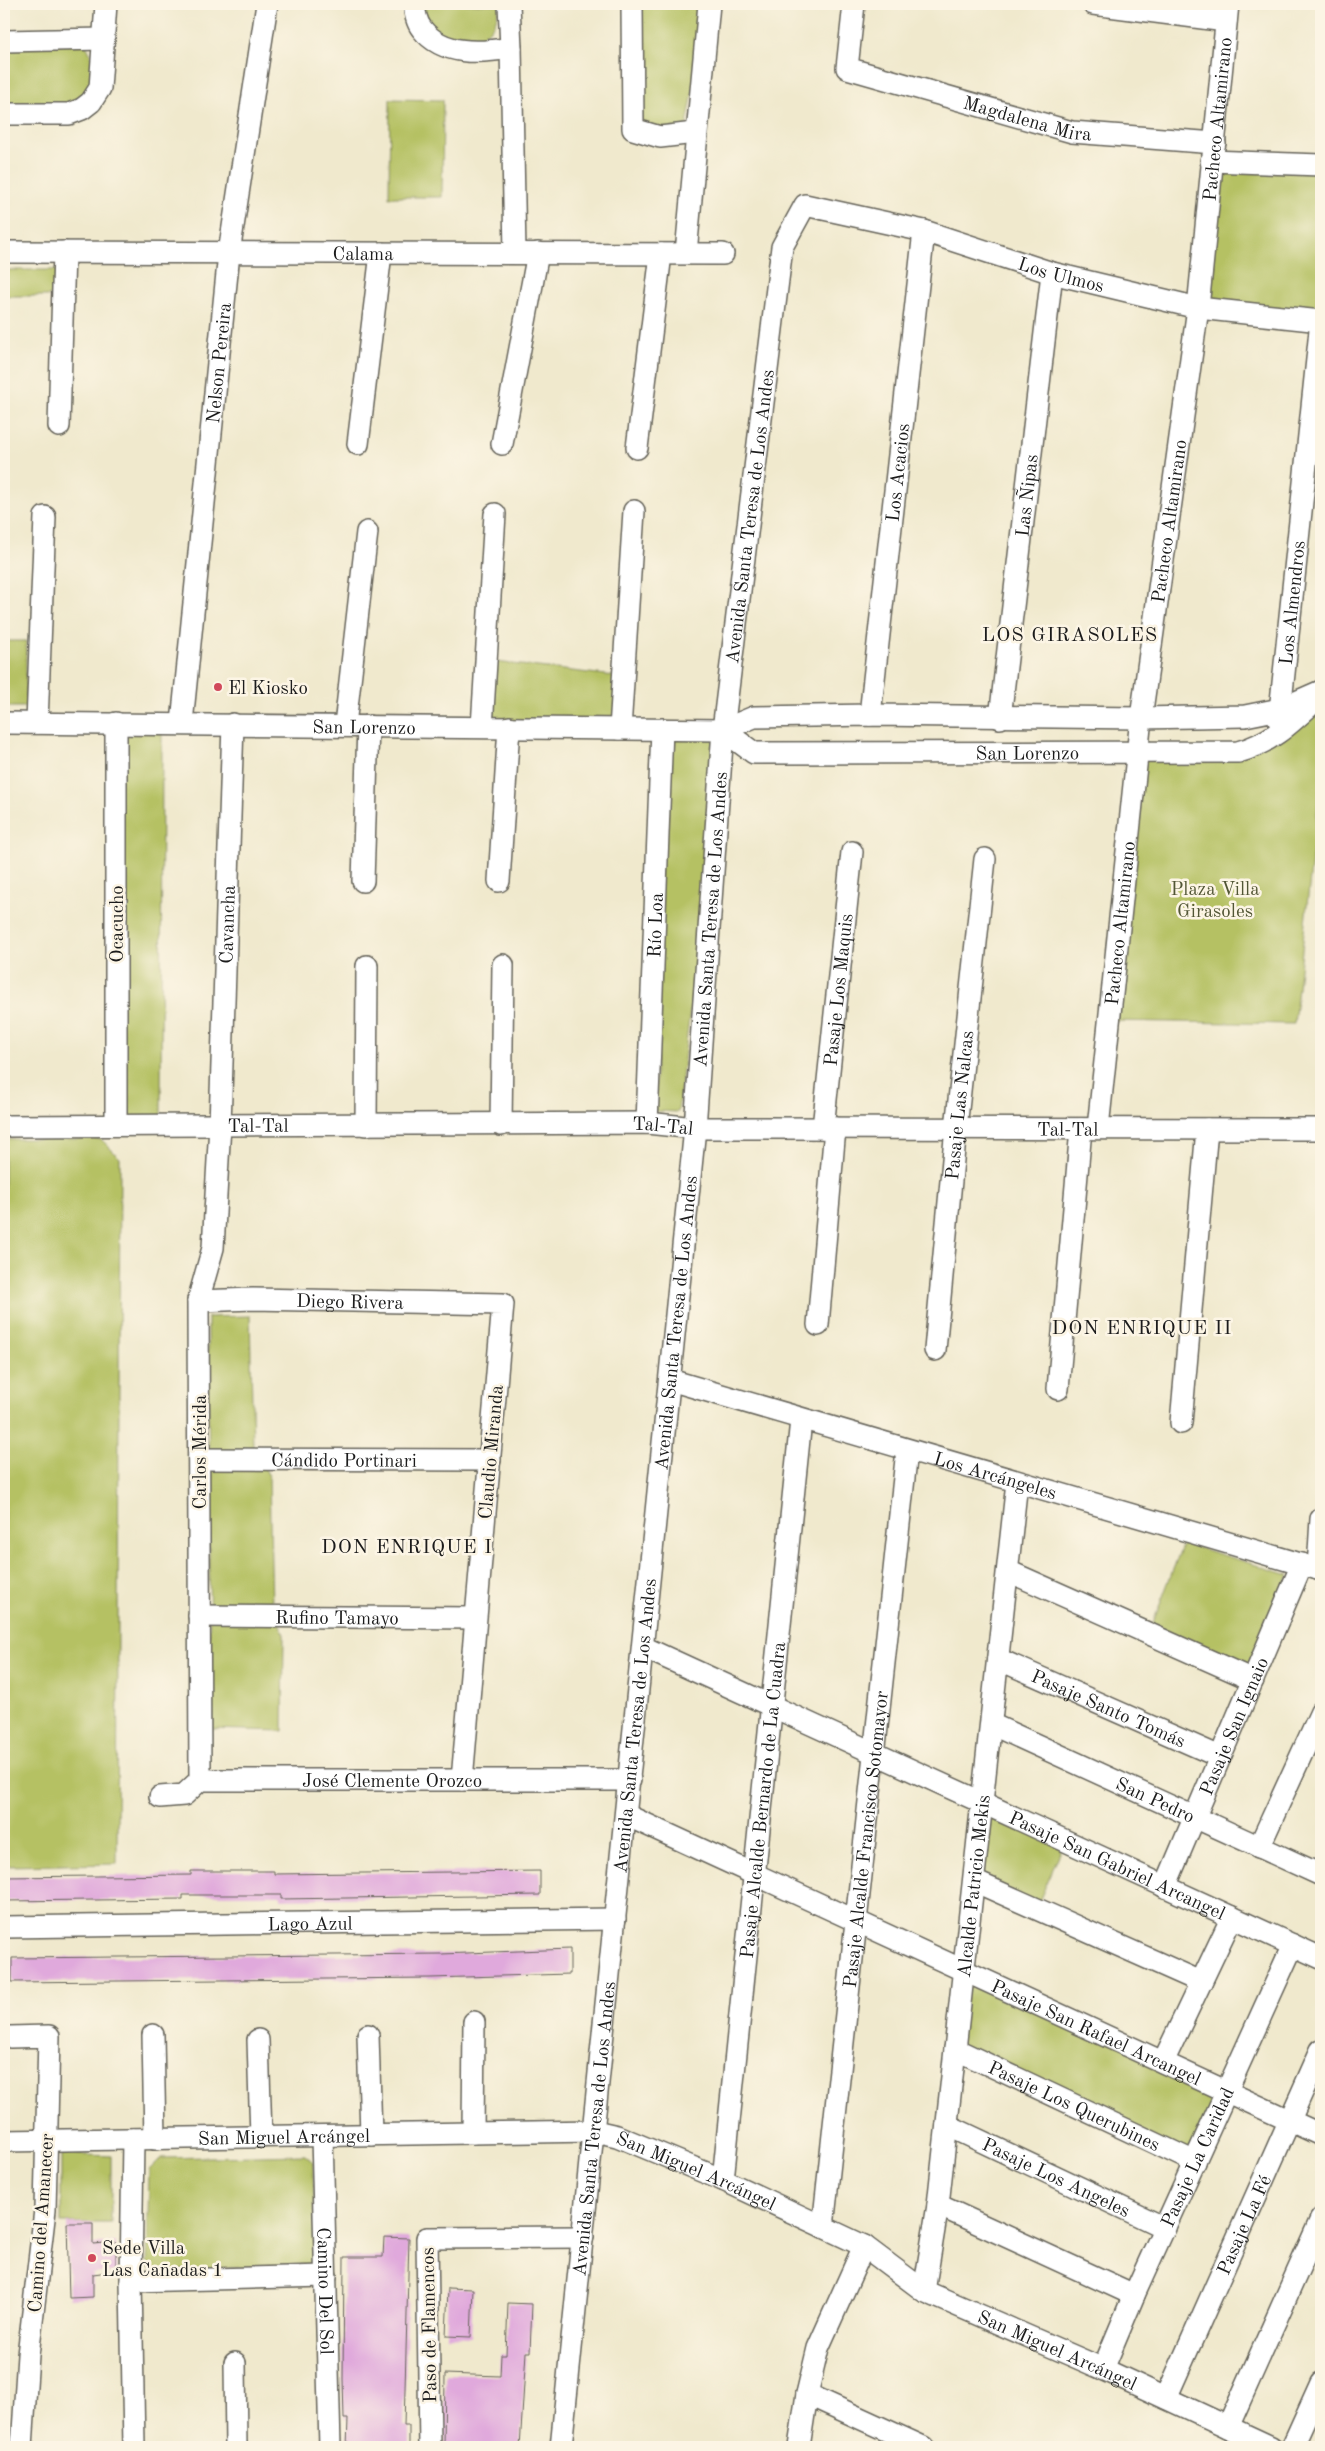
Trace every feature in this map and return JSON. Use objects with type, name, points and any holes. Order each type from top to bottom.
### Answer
[{"type":"street","points":[[4,114],[69,114],[82,109],[91,102],[100,88],[106,4]]},
{"type":"street","name":"Nelson Pereira","points":[[182,723],[229,253],[267,4]]},
{"type":"street","points":[[415,4],[419,25],[429,38],[443,47],[489,52],[511,48]]},
{"type":"street","points":[[509,4],[515,253]]},
{"type":"street","points":[[632,4],[633,129],[660,137],[695,133]]},
{"type":"street","points":[[686,254],[695,133],[709,4]]},
{"type":"street","name":"Magdalena Mira","points":[[854,4],[847,68],[1072,132],[1321,165]]},
{"type":"street","points":[[1093,4],[1227,12]]},
{"type":"street","name":"Pacheco Altamirano","points":[[1058,1389],[1141,718],[1198,308],[1227,12]]},
{"type":"street","points":[[4,41],[104,39]]},
{"type":"street","name":"Los Ulmos","points":[[805,205],[924,231],[1052,273],[1198,308],[1321,321]]},
{"type":"street","name":"Avenida Santa Teresa de Los Andes","points":[[561,2447],[595,2131],[695,1128],[723,730],[782,247],[805,205]]},
{"type":"street","name":"Los Acacios","points":[[870,715],[924,231]]},
{"type":"street","name":"Calama","points":[[4,252],[723,254]]},
{"type":"street","points":[[59,426],[64,252]]},
{"type":"street","points":[[358,444],[381,253]]},
{"type":"street","points":[[502,444],[538,253]]},
{"type":"street","points":[[637,448],[661,254]]},
{"type":"street","name":"Las Ñipas","points":[[1000,718],[1052,273]]},
{"type":"street","name":"Los Almendros","points":[[1277,735],[1321,321]]},
{"type":"street","points":[[620,729],[634,511]]},
{"type":"street","points":[[482,727],[495,514]]},
{"type":"street","points":[[37,723],[45,518]]},
{"type":"street","points":[[345,726],[367,532]]},
{"type":"street","name":"San Lorenzo","points":[[4,723],[182,723],[723,730],[754,717],[870,715],[1000,718],[1141,718],[1245,716],[1280,710],[1321,691]]},
{"type":"street","name":"San Lorenzo","points":[[723,730],[754,753],[1238,752],[1256,746],[1277,735],[1321,696]]},
{"type":"street","name":"Ocacucho","points":[[116,723],[116,1124]]},
{"type":"street","name":"Cavancha","points":[[220,1125],[233,724]]},
{"type":"street","points":[[363,881],[368,726]]},
{"type":"street","points":[[499,881],[509,727]]},
{"type":"street","name":"Río Loa","points":[[647,1123],[662,729]]},
{"type":"street","name":"Pasaje Los Maquis","points":[[818,1325],[829,1128],[852,852]]},
{"type":"street","name":"Pasaje Las Nalcas","points":[[935,1350],[984,859]]},
{"type":"street","points":[[501,1125],[503,965]]},
{"type":"street","points":[[366,1125],[367,966]]},
{"type":"street","name":"Tal-Tal","points":[[4,1126],[647,1123],[695,1128],[1321,1129]]},
{"type":"street","name":"Carlos Mérida","points":[[200,1780],[198,1301],[213,1248],[220,1125]]},
{"type":"street","points":[[1181,1423],[1207,1129]]},
{"type":"street","name":"Diego Rivera","points":[[198,1301],[253,1299],[504,1304]]},
{"type":"street","name":"Claudio Miranda","points":[[462,1780],[504,1304]]},
{"type":"street","name":"Los Arcángeles","points":[[670,1380],[801,1420],[1314,1568]]},
{"type":"street","name":"Pasaje Alcalde Bernardo de La Cuadra","points":[[723,2180],[753,1873],[801,1420]]},
{"type":"street","name":"Pasaje Alcalde Francisco Sotomayor","points":[[823,2227],[907,1450]]},
{"type":"street","name":"Cándido Portinari","points":[[199,1459],[490,1460]]},
{"type":"street","name":"Alcalde Patricio Mekis","points":[[924,2291],[938,2205],[962,1970],[974,1881],[1017,1482]]},
{"type":"street","name":"Pasaje San Ignaio","points":[[1165,1887],[1253,1680],[1314,1568],[1321,1519]]},
{"type":"street","points":[[1008,1571],[1253,1680]]},
{"type":"street","name":"Rufino Tamayo","points":[[199,1616],[475,1618]]},
{"type":"street","name":"Pasaje San Gabriel Arcangel","points":[[643,1647],[1321,1958]]},
{"type":"street","name":"Pasaje Santo Tomás","points":[[998,1659],[1220,1757]]},
{"type":"street","points":[[1259,1847],[1321,1712]]},
{"type":"street","name":"San Pedro","points":[[991,1724],[1321,1875]]},
{"type":"street","points":[[160,1797],[184,1795],[200,1780]]},
{"type":"street","name":"José Clemente Orozco","points":[[200,1780],[630,1780]]},
{"type":"street","name":"Pasaje San Rafael Arcangel","points":[[626,1815],[1321,2135]]},
{"type":"street","points":[[974,1881],[1201,1982]]},
{"type":"street","points":[[1163,2062],[1232,1917]]},
{"type":"street","name":"Lago Azul","points":[[4,1927],[616,1919]]},
{"type":"street","name":"Pasaje La Caridad","points":[[1103,2369],[1134,2295],[1293,1945]]},
{"type":"street","points":[[473,2133],[474,2022]]},
{"type":"street","points":[[153,2035],[155,2139]]},
{"type":"street","points":[[368,2035],[372,2135]]},
{"type":"street","name":"Camino del Amanecer","points":[[10,2037],[49,2036],[45,2210],[26,2382],[22,2447]]},
{"type":"street","points":[[258,2040],[261,2137]]},
{"type":"street","name":"Pasaje Los Querubines","points":[[955,2049],[1195,2162]]},
{"type":"street","name":"Pasaje La Fé","points":[[1166,2398],[1321,2050]]},
{"type":"street","name":"Pasaje Los Angeles","points":[[947,2125],[1165,2228]]},
{"type":"street","name":"San Miguel Arcángel","points":[[4,2141],[595,2131],[617,2136],[723,2180],[864,2246],[924,2291],[1103,2369],[1271,2447]]},
{"type":"street","name":"Camino Del Sol","points":[[322,2136],[330,2447]]},
{"type":"street","points":[[132,2139],[131,2281],[134,2447]]},
{"type":"street","points":[[938,2205],[1134,2295]]},
{"type":"street","points":[[1228,2427],[1321,2219]]},
{"type":"street","name":"Paso de Flamencos","points":[[430,2447],[427,2238],[583,2237]]},
{"type":"street","points":[[799,2447],[807,2394],[818,2348],[864,2246]]},
{"type":"street","points":[[131,2281],[326,2276]]},
{"type":"street","points":[[235,2363],[236,2447]]},
{"type":"street","points":[[1292,2447],[1321,2383]]},
{"type":"street","points":[[807,2394],[924,2447]]},
{"type":"green space","points":[[422,4],[499,4],[496,18],[490,29],[482,37],[472,41],[460,41],[449,39],[437,32],[427,22]]},
{"type":"green space","points":[[634,4],[709,4],[687,125],[660,137],[640,125]]},
{"type":"green space","points":[[85,43],[92,57],[91,92],[72,106],[4,108],[4,48]]},
{"type":"green space","points":[[390,99],[443,100],[442,197],[389,197]]},
{"type":"green space","points":[[1211,161],[1321,169],[1321,318],[1198,308]]},
{"type":"green space","points":[[4,270],[57,270],[57,296],[4,296]]},
{"type":"green space","points":[[4,641],[26,641],[26,707],[4,707]]},
{"type":"green space","points":[[487,661],[623,677],[620,729],[482,727]]},
{"type":"green space","name":"Plaza Villa Girasoles","points":[[1321,696],[1321,777],[1294,1024],[1108,1021],[1137,752],[1238,752]]},
{"type":"green space","points":[[116,723],[162,723],[161,1125],[116,1125]]},
{"type":"green space","points":[[662,729],[723,730],[678,1112],[655,1111]]},
{"type":"green space","points":[[4,1139],[101,1139],[120,1158],[117,1864],[4,1866]]},
{"type":"green space","points":[[250,1316],[253,1447],[269,1476],[272,1607],[284,1634],[283,1731],[210,1729],[208,1317]]},
{"type":"green space","points":[[1183,1543],[1289,1575],[1250,1672],[1151,1628]]},
{"type":"green space","points":[[988,1813],[1062,1848],[1037,1906],[982,1880]]},
{"type":"green space","points":[[962,1970],[1227,2092],[1195,2162],[955,2049]]},
{"type":"green space","points":[[61,2154],[111,2156],[111,2223],[61,2223]]},
{"type":"green space","points":[[305,2155],[313,2162],[315,2258],[310,2264],[154,2272],[147,2266],[149,2170],[161,2158]]},
{"type":"building","points":[[191,1871],[274,1871],[274,1874],[540,1871],[540,1895],[281,1899],[281,1895],[183,1895],[183,1899],[4,1901],[4,1877],[191,1875]]},
{"type":"building","points":[[570,1949],[570,1974],[430,1978],[12,1982],[12,1958],[441,1954]]},
{"type":"building","name":"Sede Villa Las Cañadas 1","points":[[67,2223],[93,2223],[93,2244],[116,2242],[116,2271],[93,2274],[93,2297],[69,2298]]},
{"type":"building","points":[[384,2237],[409,2238],[404,2426],[409,2426],[409,2447],[347,2447],[348,2419],[344,2419],[343,2379],[344,2257],[383,2257]]},
{"type":"building","points":[[448,2288],[473,2289],[471,2337],[446,2336]]},
{"type":"building","points":[[508,2303],[532,2304],[530,2352],[526,2352],[520,2447],[444,2447],[445,2374],[500,2376],[501,2355],[506,2355]]},
{"type":"place","name":"El Kiosko","points":[[218,687]]},
{"type":"place","name":"Sede Villa Las Cañadas 1","points":[[92,2258]]},
{"type":"district","name":"LOS GIRASOLES","points":[[1070,634]]},
{"type":"district","name":"DON ENRIQUE II","points":[[1142,1327]]},
{"type":"district","name":"DON ENRIQUE I","points":[[407,1546]]}]
